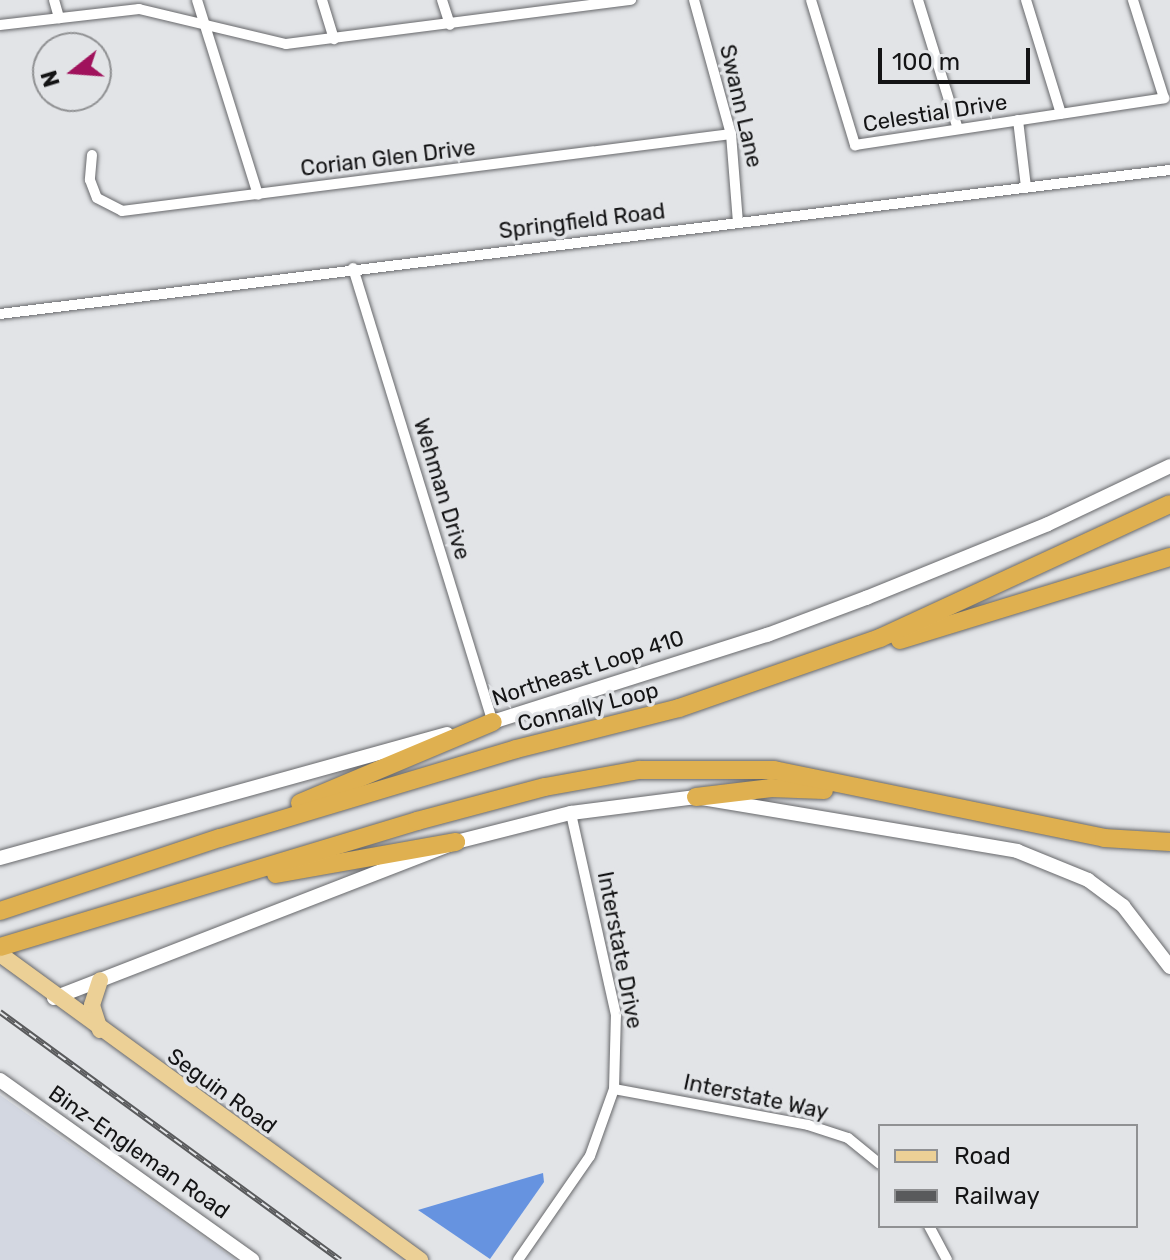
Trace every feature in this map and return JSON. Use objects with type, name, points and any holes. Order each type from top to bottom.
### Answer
[{"type":"highway","name":"Connally Loop","points":[[0,911],[220,838],[516,749],[679,708],[880,638],[1170,504]]},
{"type":"highway","points":[[679,708],[1170,557]]},
{"type":"highway","points":[[220,838],[493,722]]},
{"type":"highway","points":[[0,947],[545,787],[639,770],[774,770],[1104,838],[1170,842]]},
{"type":"highway","points":[[696,797],[771,788],[883,792]]},
{"type":"highway","points":[[186,890],[456,842]]},
{"type":"main road","name":"Northeast Loop 410","points":[[0,858],[493,722],[838,609],[1022,535],[1170,466]]},
{"type":"main road","points":[[54,998],[456,842],[571,813],[696,797],[1017,851],[1099,889],[1123,906],[1170,967]]},
{"type":"main road","name":"Seguin Road","points":[[0,954],[54,998],[420,1260]]},
{"type":"main road","points":[[100,980],[92,1005],[101,1031]]},
{"type":"main road","name":"Binz-Engleman Road","points":[[0,1080],[252,1260]]},
{"type":"street","points":[[54,0],[59,18]]},
{"type":"street","points":[[197,0],[258,195]]},
{"type":"street","points":[[322,0],[334,39]]},
{"type":"street","points":[[442,0],[450,25]]},
{"type":"street","points":[[0,25],[139,9],[286,44],[450,25],[571,5],[631,0]]},
{"type":"street","name":"Swann Lane","points":[[694,0],[731,134],[738,223]]},
{"type":"street","name":"Celestial Drive","points":[[811,0],[855,145],[1164,98],[1133,0]]},
{"type":"street","points":[[918,0],[958,129]]},
{"type":"street","points":[[1026,0],[1061,114]]},
{"type":"street","points":[[1018,120],[1026,187]]},
{"type":"street","name":"Corian Glen Drive","points":[[92,155],[90,180],[97,198],[122,211],[731,134]]},
{"type":"street","name":"Springfield Road","points":[[0,314],[353,268],[1170,170]]},
{"type":"street","name":"Wehman Drive","points":[[353,268],[493,722]]},
{"type":"street","name":"Interstate Drive","points":[[518,1260],[590,1156],[614,1089],[616,1015],[571,813]]},
{"type":"street","name":"Interstate Way","points":[[614,1089],[808,1125],[848,1138],[878,1162]]},
{"type":"street","points":[[930,1228],[947,1260]]},
{"type":"shaded area","points":[[0,1095],[236,1260],[0,1260]]},
{"type":"water","points":[[543,1173],[544,1182],[490,1259],[418,1210]]},
{"type":"railway","points":[[0,1012],[340,1260]]}]
